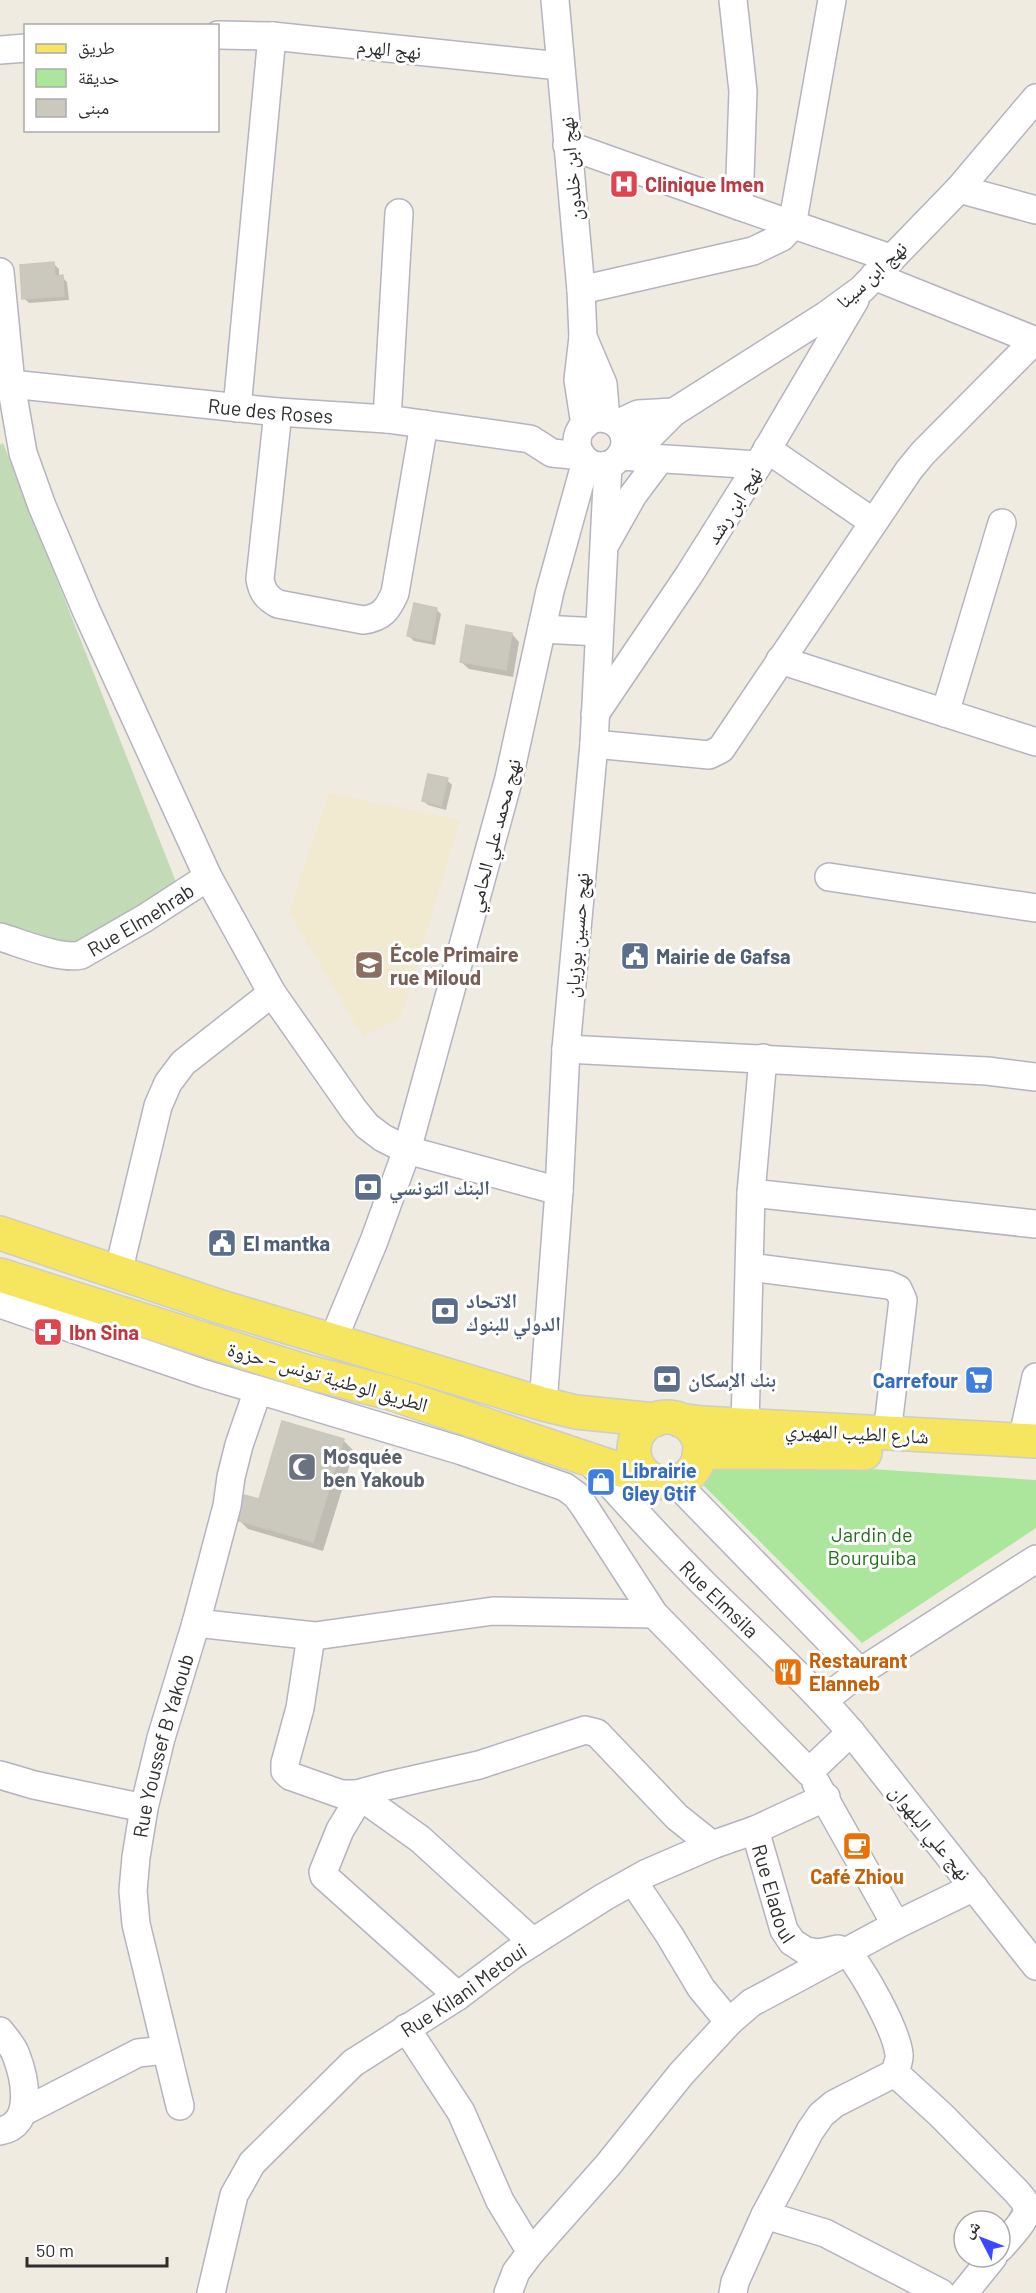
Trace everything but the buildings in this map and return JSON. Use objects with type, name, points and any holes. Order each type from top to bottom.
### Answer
[{"type":"main road","name":"الطريق الوطنية تونس - حزوة","points":[[0,1233],[218,1306],[543,1404],[576,1412],[667,1420]]},
{"type":"main road","name":"الطريق الوطنية تونس - حزوة","points":[[0,1275],[304,1371],[390,1393],[588,1459],[664,1481]]},
{"type":"main road","name":"شارع الطيب المهيري","points":[[667,1420],[887,1434],[1031,1447]]},
{"type":"main road","points":[[667,1420],[695,1434],[700,1447],[699,1454],[694,1469],[688,1475],[664,1481],[639,1468],[634,1450],[640,1432],[667,1420]]},
{"type":"main road","name":"شارع الطيب المهيري","points":[[699,1454],[716,1452],[925,1454],[1031,1447]]},
{"type":"street","name":"نهج ابن خلدون","points":[[555,0],[581,290],[582,337],[578,380],[601,443]]},
{"type":"street","points":[[733,0],[743,110],[739,206]]},
{"type":"street","points":[[581,290],[753,251],[782,237],[792,226],[832,0]]},
{"type":"street","name":"نهج الهرم","points":[[219,35],[272,36],[560,66]]},
{"type":"street","points":[[237,408],[272,36]]},
{"type":"street","points":[[0,50],[24,48]]},
{"type":"street","name":"نهج ابن سينا","points":[[601,443],[646,440],[674,412],[825,316],[875,274],[959,189],[1036,98]]},
{"type":"street","points":[[567,145],[792,226],[875,274],[1035,341],[923,453],[873,522],[725,744],[717,752],[709,755],[594,744]]},
{"type":"street","points":[[959,189],[1036,210]]},
{"type":"street","points":[[387,419],[399,213]]},
{"type":"street","points":[[0,272],[4,352],[23,453],[42,506],[91,620],[208,877],[272,993],[354,1110],[367,1126],[383,1138],[407,1150],[559,1191]]},
{"type":"street","name":"نهج ابن رشد","points":[[594,716],[689,575],[875,274]]},
{"type":"street","name":"Rue des Roses","points":[[11,384],[278,412],[387,419],[530,439],[559,432],[660,459],[762,457]]},
{"type":"street","points":[[278,412],[260,579],[261,590],[278,604],[363,620],[377,618],[388,609],[395,592],[424,424]]},
{"type":"street","name":"نهج حسين بوزيان","points":[[543,1404],[559,1191],[566,1049],[594,744],[604,547],[601,443]]},
{"type":"street","name":"نهج محمد علي الحامي","points":[[333,1340],[374,1241],[407,1150],[509,778],[550,591],[601,443]]},
{"type":"street","points":[[762,457],[873,522]]},
{"type":"street","points":[[604,547],[633,495],[660,459]]},
{"type":"street","points":[[945,713],[1002,523]]},
{"type":"street","points":[[542,630],[599,632]]},
{"type":"street","points":[[780,660],[1036,742]]},
{"type":"street","name":"Rue Elmehrab","points":[[0,936],[57,954],[75,956],[100,945],[208,877]]},
{"type":"street","points":[[829,877],[1036,908]]},
{"type":"street","points":[[118,1273],[158,1106],[168,1083],[183,1063],[272,993]]},
{"type":"street","points":[[566,1049],[987,1071],[1036,1077]]},
{"type":"street","points":[[745,1425],[751,1193],[763,1058]]},
{"type":"street","points":[[751,1193],[1036,1224]]},
{"type":"street","points":[[750,1267],[889,1285],[898,1289],[903,1300],[887,1434]]},
{"type":"street","points":[[0,1304],[258,1390],[462,1451],[565,1487],[576,1495],[584,1506],[654,1614],[809,1772],[826,1797],[871,1884],[896,1925]]},
{"type":"street","points":[[1031,1447],[1036,1377]]},
{"type":"street","name":"Rue Youssef B Yakoub","points":[[180,2106],[136,1924],[133,1890],[144,1808],[161,1738],[196,1623],[227,1506],[239,1445],[258,1390]]},
{"type":"street","name":"Rue Elmsila","points":[[588,1459],[701,1581],[824,1700]]},
{"type":"street","points":[[664,1481],[860,1672]]},
{"type":"street","points":[[824,1700],[860,1672],[1036,1559]]},
{"type":"street","points":[[196,1623],[311,1636],[493,1611],[654,1614]]},
{"type":"street","points":[[311,1636],[307,1675],[285,1763],[285,1771],[290,1776],[341,1794],[359,1796],[386,1786],[478,1765],[585,1730],[597,1733],[677,1817],[712,1845]]},
{"type":"street","name":"نهج علي البلهوان","points":[[824,1700],[1036,1966]]},
{"type":"street","points":[[809,1772],[851,1732]]},
{"type":"street","points":[[0,1775],[34,1785],[144,1808]]},
{"type":"street","points":[[359,1796],[420,1839],[533,1942]]},
{"type":"street","points":[[359,1796],[340,1830],[323,1872],[324,1876],[458,1996]]},
{"type":"street","name":"Rue Kilani Metoui","points":[[211,2293],[234,2195],[252,2163],[353,2063],[458,1996],[533,1942],[633,1881],[712,1845],[755,1830],[826,1797]]},
{"type":"street","name":"Rue Eladoul","points":[[755,1830],[784,1930],[792,1942],[806,1951],[819,1953],[838,1949],[847,1952]]},
{"type":"street","points":[[633,1881],[701,1988],[729,2022]]},
{"type":"street","points":[[508,2293],[516,2272],[531,2252],[608,2165],[681,2074],[729,2022],[751,2003],[896,1925],[974,1887]]},
{"type":"street","points":[[733,2293],[735,2282],[765,2215],[810,2130],[821,2115],[834,2104],[895,2073],[900,2056],[895,2038],[875,1998],[847,1952]]},
{"type":"street","points":[[406,2028],[461,2112],[500,2201],[531,2252]]},
{"type":"street","points":[[0,2031],[15,2053],[24,2090],[23,2112]]},
{"type":"street","points":[[0,2131],[10,2129],[23,2112],[138,2053],[165,2049]]},
{"type":"street","points":[[895,2073],[941,2115],[1025,2203],[1027,2210],[1025,2217],[1012,2233]]},
{"type":"street","points":[[765,2215],[825,2233],[941,2293]]},
{"type":"street","points":[[964,2293],[983,2269]]},
{"type":"shaded area","name":"École Primaire rue Miloud","points":[[329,793],[460,820],[401,1017],[363,1037],[289,912]]},
{"type":"green space","points":[[3,443],[178,887],[67,948],[0,931],[0,445]]},
{"type":"green space","name":"Jardin de Bourguiba","points":[[719,1459],[1036,1480],[1036,1528],[862,1643],[702,1484]]},
{"type":"place","name":"Clinique Imen","points":[[624,184]]},
{"type":"place","name":"Mairie de Gafsa","points":[[635,956]]},
{"type":"place","name":"École Primaire rue Miloud","points":[[369,965]]},
{"type":"place","name":"البنك التونسي","points":[[368,1187]]},
{"type":"place","name":"El mantka","points":[[222,1243]]},
{"type":"place","name":"الاتحاد الدولي للبنوك","points":[[445,1311]]},
{"type":"place","name":"Ibn Sina","points":[[48,1332]]},
{"type":"place","name":"بنك الإسكان","points":[[667,1379]]},
{"type":"place","name":"Carrefour","points":[[979,1380]]},
{"type":"place","name":"Mosquée ben Yakoub","points":[[302,1467]]},
{"type":"place","name":"Librairie Gley Gtif","points":[[601,1482]]},
{"type":"place","name":"Restaurant Elanneb","points":[[788,1672]]},
{"type":"place","name":"Café Zhiou","points":[[857,1846]]}]
